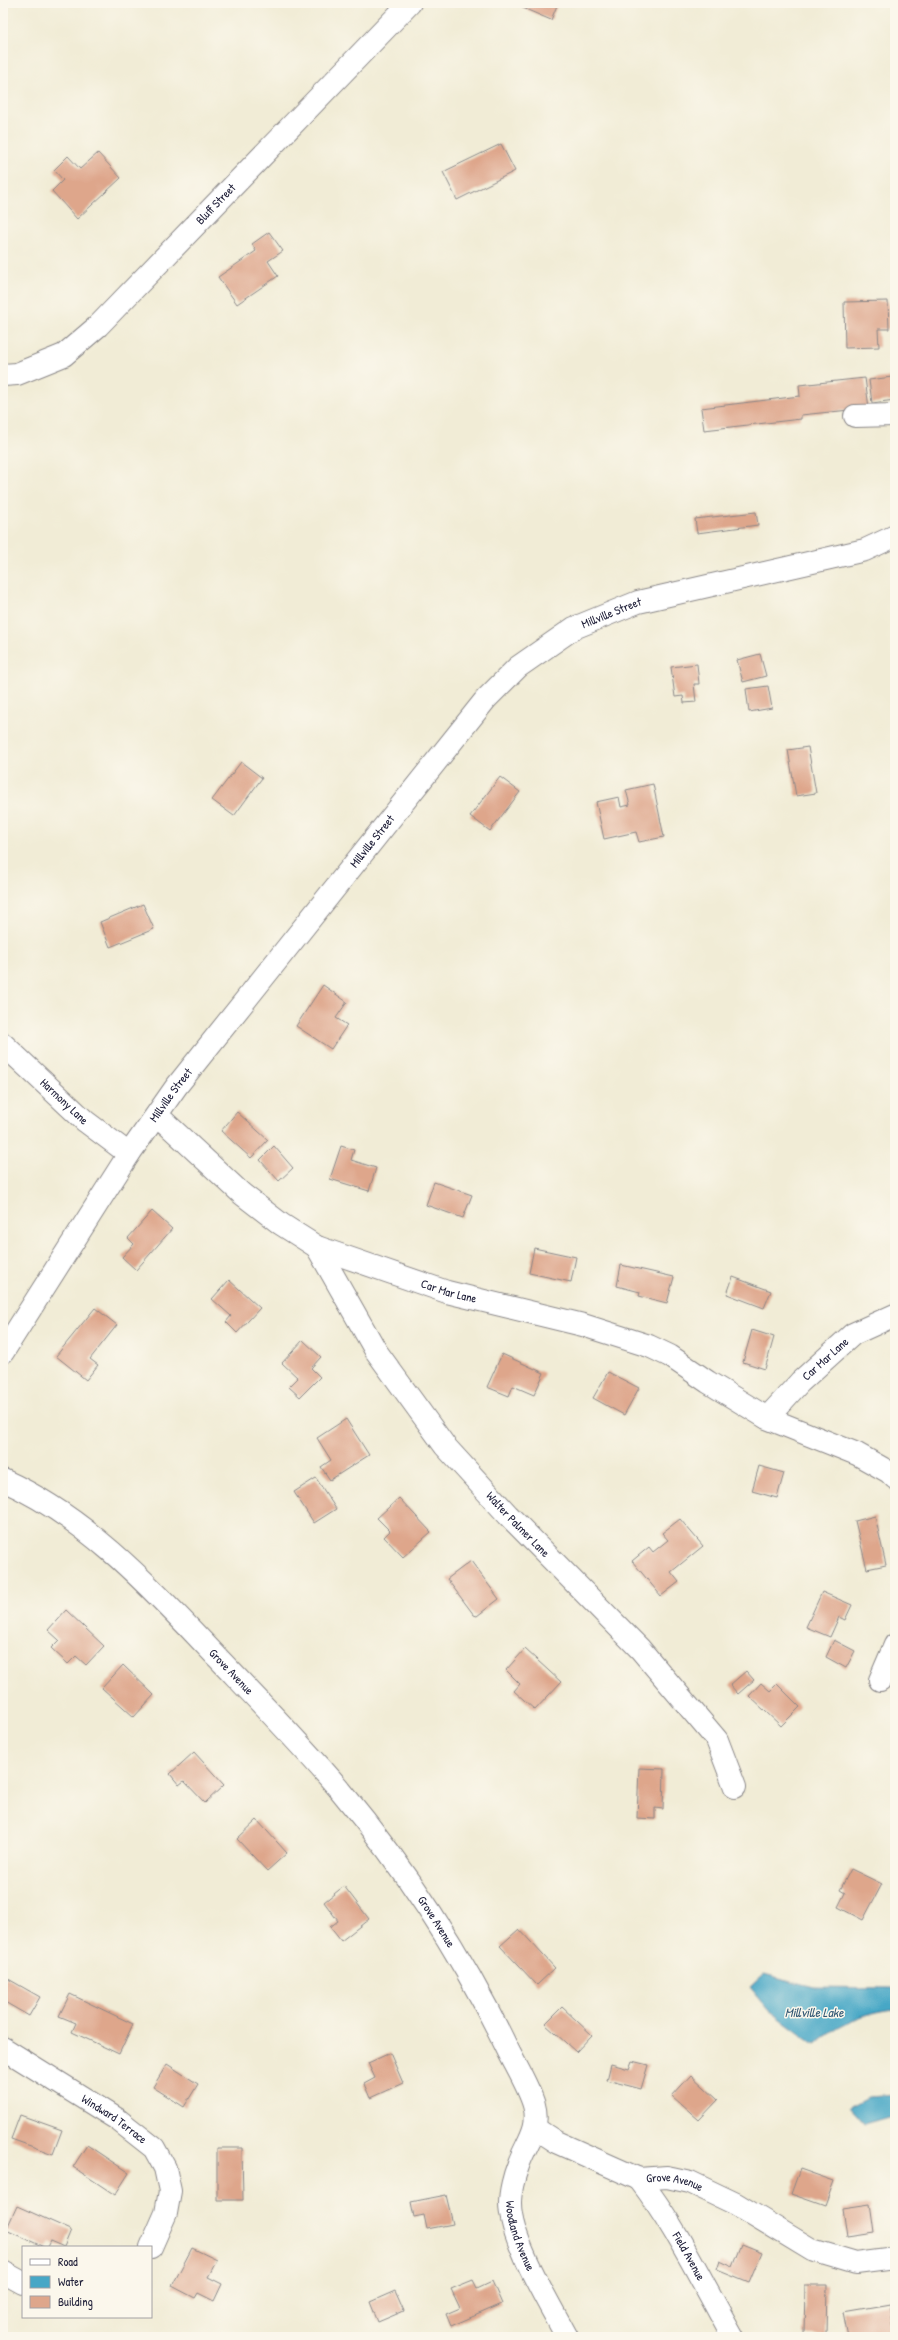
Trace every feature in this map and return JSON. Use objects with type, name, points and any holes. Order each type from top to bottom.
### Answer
[{"type":"street","name":"Bluff Street","points":[[3,375],[17,374],[64,355],[98,326],[410,3]]},
{"type":"street","points":[[855,416],[895,415]]},
{"type":"street","name":"Millville Street","points":[[3,1352],[129,1154],[207,1047],[476,711],[518,667],[574,628],[638,602],[865,550],[895,536]]},
{"type":"street","name":"Harmony Lane","points":[[3,1044],[85,1121],[129,1154]]},
{"type":"street","name":"Car Mar Lane","points":[[157,1115],[242,1194],[281,1224],[317,1247],[447,1292],[583,1325],[649,1346],[670,1356],[708,1382],[767,1418],[857,1454],[889,1472],[895,1478]]},
{"type":"street","name":"Walter Palmer Lane","points":[[317,1247],[376,1351],[445,1446],[508,1515],[640,1649],[717,1740],[735,1787]]},
{"type":"street","name":"Car Mar Lane","points":[[767,1418],[800,1382],[854,1334],[895,1315]]},
{"type":"street","name":"Grove Avenue","points":[[3,1480],[62,1512],[99,1540],[167,1604],[295,1739],[342,1792],[412,1886],[455,1951],[487,2007],[534,2105],[536,2130],[556,2142],[639,2179],[667,2177],[690,2182],[736,2204],[812,2250],[856,2263],[895,2258]]},
{"type":"street","points":[[880,1680],[895,1645]]},
{"type":"street","name":"Windward Terrace","points":[[3,2048],[117,2118],[154,2148],[166,2168],[170,2191],[166,2214],[151,2246]]},
{"type":"street","name":"Woodland Avenue","points":[[536,2130],[518,2166],[510,2202],[514,2225],[522,2247],[567,2337]]},
{"type":"street","name":"Field Avenue","points":[[639,2179],[655,2200],[680,2240],[733,2337]]},
{"type":"street","points":[[3,2272],[22,2282]]},
{"type":"water","name":"Millville Lake","points":[[764,1974],[814,1987],[895,1988],[895,2010],[872,2014],[852,2021],[815,2044],[769,2010],[750,1987]]},
{"type":"water","points":[[895,2095],[895,2115],[864,2124],[849,2107],[868,2097]]},
{"type":"building","points":[[525,3],[558,3],[551,20],[523,8]]},
{"type":"building","points":[[501,144],[515,171],[457,200],[443,172]]},
{"type":"building","points":[[98,153],[121,178],[77,219],[52,191],[63,180],[54,170],[68,156],[80,169]]},
{"type":"building","points":[[269,232],[283,251],[268,261],[278,276],[237,304],[218,277],[256,251],[252,244]]},
{"type":"building","points":[[888,301],[889,329],[878,329],[879,347],[845,348],[844,302]]},
{"type":"building","points":[[892,377],[895,400],[872,403],[869,380]]},
{"type":"building","points":[[865,378],[869,408],[801,415],[801,419],[704,430],[701,408],[800,396],[799,385]]},
{"type":"building","points":[[756,512],[758,525],[697,533],[695,519]]},
{"type":"building","points":[[760,654],[766,676],[743,682],[737,660]]},
{"type":"building","points":[[697,664],[699,684],[694,684],[696,702],[684,703],[683,696],[675,697],[671,667]]},
{"type":"building","points":[[768,686],[772,708],[749,712],[746,689]]},
{"type":"building","points":[[808,747],[816,793],[796,796],[788,750]]},
{"type":"building","points":[[241,762],[262,778],[234,816],[212,800]]},
{"type":"building","points":[[500,777],[520,792],[490,831],[470,816]]},
{"type":"building","points":[[653,784],[664,837],[639,842],[636,832],[604,839],[596,802],[619,797],[621,807],[630,805],[626,790]]},
{"type":"building","points":[[143,904],[154,929],[110,947],[100,922]]},
{"type":"building","points":[[323,985],[347,1002],[336,1018],[347,1025],[331,1049],[296,1026]]},
{"type":"building","points":[[237,1112],[268,1140],[251,1158],[221,1131]]},
{"type":"building","points":[[274,1146],[293,1168],[279,1181],[260,1160]]},
{"type":"building","points":[[341,1146],[354,1150],[351,1160],[376,1168],[369,1191],[330,1179]]},
{"type":"building","points":[[434,1182],[472,1195],[463,1218],[426,1205]]},
{"type":"building","points":[[152,1211],[172,1229],[136,1270],[122,1257],[134,1244],[128,1238]]},
{"type":"building","points":[[534,1248],[576,1257],[571,1282],[529,1273]]},
{"type":"building","points":[[621,1265],[674,1277],[667,1303],[639,1296],[640,1292],[617,1286]]},
{"type":"building","points":[[733,1277],[771,1291],[764,1308],[727,1294]]},
{"type":"building","points":[[229,1280],[260,1308],[237,1333],[226,1322],[231,1316],[212,1299]]},
{"type":"building","points":[[95,1308],[117,1325],[90,1359],[98,1365],[86,1380],[56,1356]]},
{"type":"building","points":[[752,1330],[774,1337],[765,1369],[743,1362]]},
{"type":"building","points":[[303,1340],[321,1357],[311,1368],[320,1377],[300,1397],[289,1387],[298,1378],[282,1363]]},
{"type":"building","points":[[502,1354],[544,1373],[534,1395],[513,1386],[509,1396],[487,1387]]},
{"type":"building","points":[[608,1372],[639,1388],[624,1415],[593,1398]]},
{"type":"building","points":[[346,1419],[369,1455],[330,1480],[321,1467],[331,1460],[317,1438]]},
{"type":"building","points":[[759,1466],[784,1473],[777,1498],[752,1491]]},
{"type":"building","points":[[316,1478],[336,1509],[314,1523],[294,1492]]},
{"type":"building","points":[[399,1498],[431,1532],[403,1557],[384,1537],[390,1531],[377,1518]]},
{"type":"building","points":[[875,1516],[886,1565],[867,1569],[855,1521]]},
{"type":"building","points":[[680,1519],[703,1546],[671,1572],[679,1582],[661,1596],[632,1561],[649,1547],[653,1552],[668,1540],[662,1533]]},
{"type":"building","points":[[471,1561],[499,1599],[477,1616],[474,1615],[447,1579]]},
{"type":"building","points":[[822,1592],[852,1605],[845,1620],[839,1617],[830,1637],[806,1627]]},
{"type":"building","points":[[66,1610],[104,1646],[86,1665],[76,1656],[68,1664],[51,1648],[59,1640],[48,1630]]},
{"type":"building","points":[[834,1640],[855,1651],[846,1668],[826,1657]]},
{"type":"building","points":[[525,1649],[561,1682],[535,1710],[514,1691],[520,1684],[506,1670]]},
{"type":"building","points":[[123,1665],[154,1695],[134,1717],[102,1688]]},
{"type":"building","points":[[746,1671],[754,1680],[738,1694],[730,1685]]},
{"type":"building","points":[[761,1683],[770,1691],[777,1684],[800,1707],[781,1726],[749,1696]]},
{"type":"building","points":[[194,1752],[224,1785],[205,1803],[184,1781],[179,1785],[170,1774]]},
{"type":"building","points":[[639,1768],[664,1769],[663,1809],[655,1808],[655,1819],[637,1818]]},
{"type":"building","points":[[257,1820],[287,1853],[267,1871],[237,1839]]},
{"type":"building","points":[[851,1869],[882,1884],[863,1920],[838,1907],[845,1893],[840,1890]]},
{"type":"building","points":[[344,1886],[369,1919],[341,1941],[330,1927],[338,1921],[324,1902]]},
{"type":"building","points":[[519,1929],[555,1968],[537,1985],[500,1946]]},
{"type":"building","points":[[3,1976],[40,1997],[29,2016],[3,2001]]},
{"type":"building","points":[[70,1994],[133,2024],[119,2054],[72,2032],[76,2023],[59,2016]]},
{"type":"building","points":[[562,2007],[592,2035],[576,2052],[545,2024]]},
{"type":"building","points":[[390,2053],[403,2083],[370,2098],[364,2084],[375,2078],[368,2063]]},
{"type":"building","points":[[632,2061],[648,2065],[641,2089],[607,2080],[611,2064],[629,2069]]},
{"type":"building","points":[[167,2064],[198,2084],[184,2107],[153,2087]]},
{"type":"building","points":[[691,2075],[718,2100],[699,2120],[672,2096]]},
{"type":"building","points":[[20,2115],[62,2130],[53,2154],[11,2139]]},
{"type":"building","points":[[87,2145],[129,2173],[115,2195],[73,2167]]},
{"type":"building","points":[[217,2148],[242,2148],[243,2200],[217,2200]]},
{"type":"building","points":[[800,2169],[834,2181],[825,2206],[791,2194]]},
{"type":"building","points":[[446,2195],[453,2224],[427,2229],[424,2215],[414,2217],[411,2202]]},
{"type":"building","points":[[870,2204],[874,2233],[847,2237],[843,2208]]},
{"type":"building","points":[[17,2206],[71,2230],[64,2246],[50,2241],[48,2246],[42,2246],[6,2230]]},
{"type":"building","points":[[742,2244],[762,2252],[749,2283],[717,2270],[720,2261],[733,2267]]},
{"type":"building","points":[[192,2248],[217,2260],[208,2277],[222,2284],[214,2301],[198,2293],[195,2298],[172,2286]]},
{"type":"building","points":[[473,2280],[477,2288],[492,2281],[502,2304],[451,2326],[446,2314],[460,2308],[451,2289]]},
{"type":"building","points":[[805,2285],[827,2285],[826,2335],[804,2335]]},
{"type":"building","points":[[395,2291],[404,2311],[378,2322],[370,2302]]},
{"type":"building","points":[[890,2304],[895,2337],[848,2337],[843,2312]]}]
